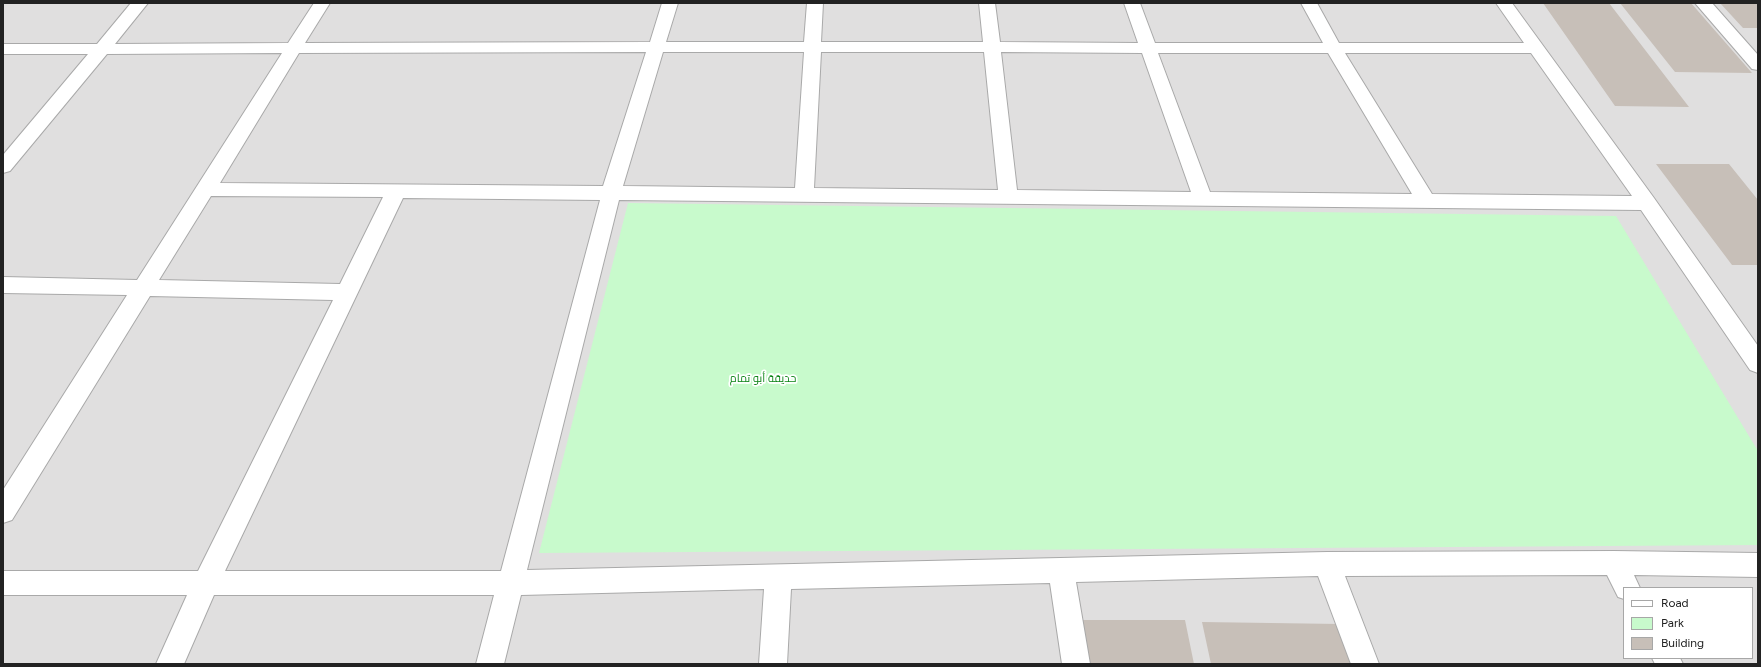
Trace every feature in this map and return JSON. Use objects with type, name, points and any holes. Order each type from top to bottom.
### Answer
[{"type":"street","points":[[3,167],[140,3]]},
{"type":"street","points":[[3,512],[322,3]]},
{"type":"street","points":[[490,664],[611,193],[670,3]]},
{"type":"street","points":[[804,195],[816,3]]},
{"type":"street","points":[[988,3],[1008,197]]},
{"type":"street","points":[[1132,3],[1147,48],[1203,199]]},
{"type":"street","points":[[1310,3],[1334,48],[1426,201]]},
{"type":"street","points":[[1504,3],[1647,204],[1758,364]]},
{"type":"street","points":[[1703,3],[1758,65]]},
{"type":"street","points":[[3,49],[657,47],[1536,48]]},
{"type":"street","points":[[205,189],[1647,204]]},
{"type":"street","points":[[170,664],[206,583],[396,191]]},
{"type":"street","points":[[3,285],[347,292]]},
{"type":"street","points":[[3,583],[510,583],[1327,564],[1614,563],[1758,565]]},
{"type":"street","points":[[1614,563],[1626,587]]},
{"type":"street","points":[[1327,564],[1365,664]]},
{"type":"street","points":[[1061,569],[1076,664]]},
{"type":"street","points":[[773,664],[778,576]]},
{"type":"shaded area","points":[[3,3],[1758,3],[1758,664],[3,664]]},
{"type":"green space","name":"حديقة أبو تمام","points":[[628,203],[1616,216],[1758,451],[1758,545],[539,553]]},
{"type":"building","points":[[1543,3],[1609,3],[1689,107],[1615,106]]},
{"type":"building","points":[[1620,3],[1691,3],[1752,73],[1675,72]]},
{"type":"building","points":[[1720,3],[1758,3],[1758,28],[1743,28]]},
{"type":"building","points":[[1656,164],[1729,164],[1758,200],[1758,265],[1732,265]]},
{"type":"building","points":[[1081,620],[1185,620],[1194,664],[1087,664]]},
{"type":"building","points":[[1202,622],[1340,624],[1352,664],[1211,664]]}]
